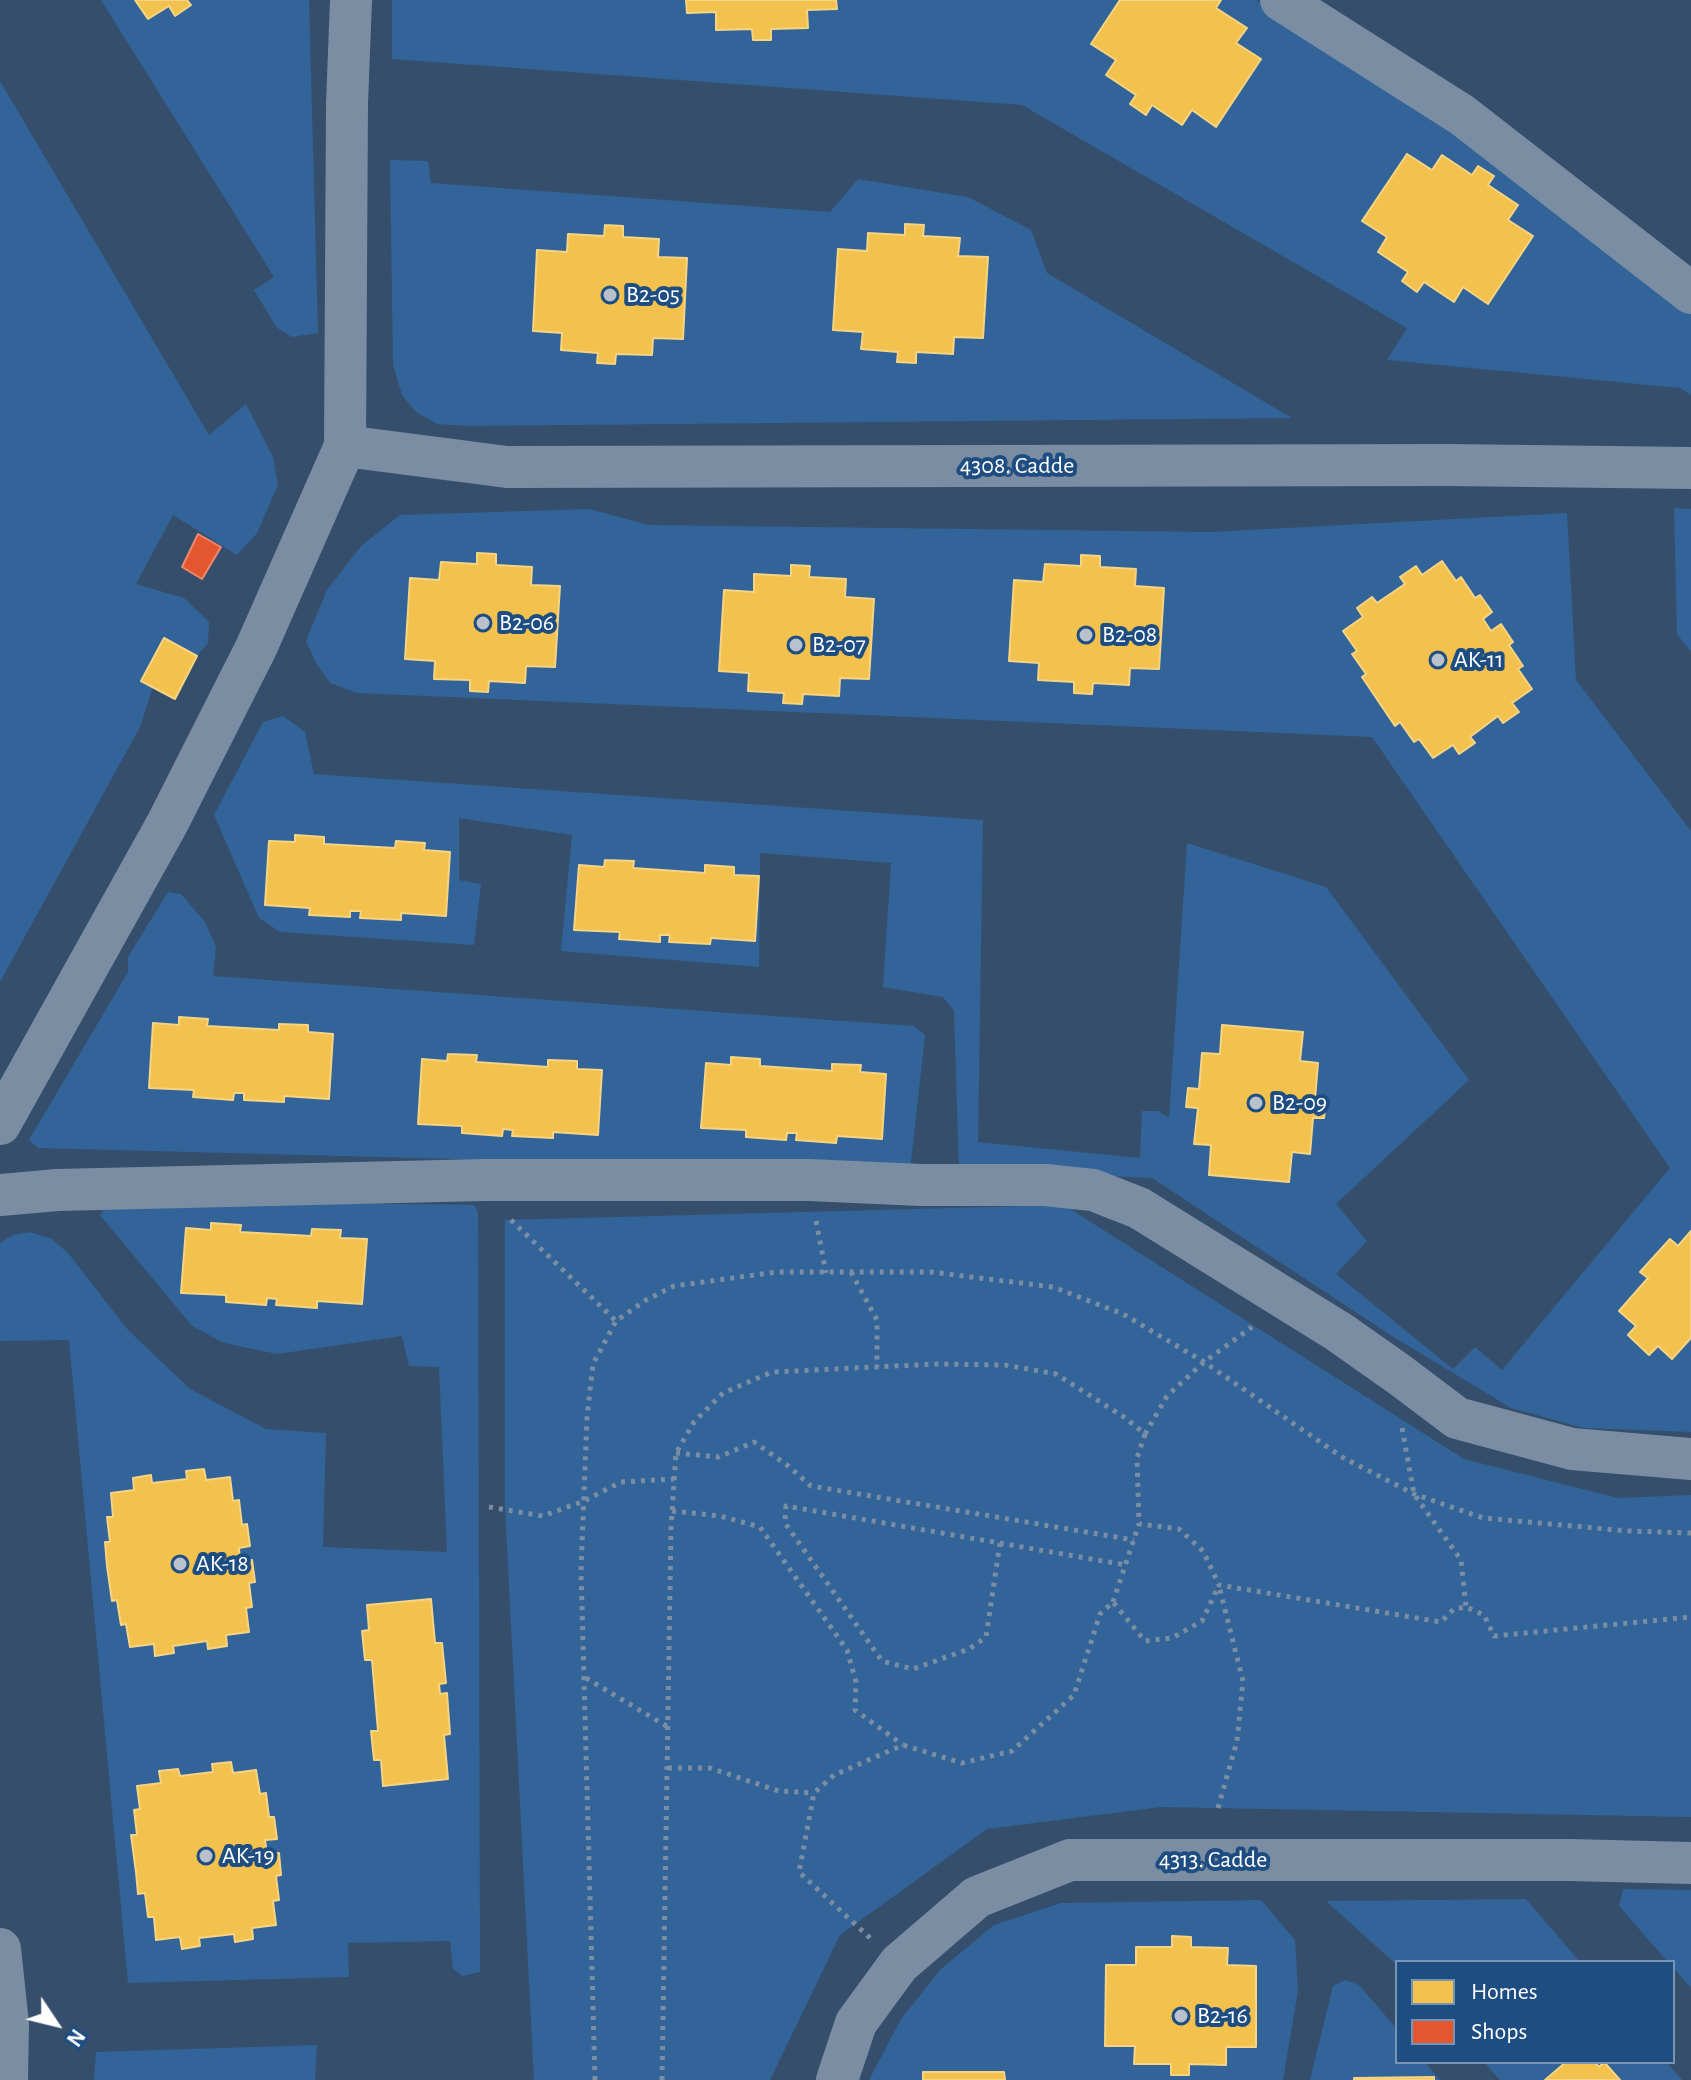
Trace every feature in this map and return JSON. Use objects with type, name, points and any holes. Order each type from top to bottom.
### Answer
[{"type":"street","points":[[0,1124],[167,824],[256,648],[345,446],[347,104],[351,0]]},
{"type":"street","points":[[1281,0],[1462,115],[1691,293]]},
{"type":"street","name":"4308. Cadde","points":[[345,446],[507,467],[1449,465],[1691,468]]},
{"type":"street","points":[[0,1195],[57,1190],[501,1180],[809,1180],[921,1185],[1045,1185],[1093,1190],[1139,1208],[1339,1332],[1457,1418],[1572,1449],[1691,1459]]},
{"type":"street","name":"4313. Cadde","points":[[837,2080],[856,2023],[899,1964],[977,1897],[1070,1860],[1570,1860],[1691,1863]]},
{"type":"street","points":[[0,1949],[8,2024],[7,2080]]},
{"type":"path","points":[[501,1180],[500,1211],[616,1321]]},
{"type":"path","points":[[809,1180],[826,1273]]},
{"type":"path","points":[[595,2080],[581,1571],[587,1417],[593,1364],[616,1321],[646,1300],[674,1286],[777,1272],[931,1272],[1053,1287],[1123,1314],[1204,1362],[1342,1457],[1414,1494],[1483,1518],[1628,1531],[1691,1533]]},
{"type":"path","points":[[851,1272],[877,1320],[877,1367]]},
{"type":"path","points":[[672,1511],[720,1516],[760,1527],[847,1650],[856,1682],[855,1710],[903,1745],[962,1763],[1012,1751],[1074,1695],[1100,1614],[1113,1602],[1139,1524],[1137,1458],[1145,1434],[1167,1396],[1204,1362],[1289,1301]]},
{"type":"path","points":[[662,2080],[672,1511],[676,1453],[694,1422],[723,1393],[772,1372],[937,1364],[1005,1365],[1056,1374],[1145,1434]]},
{"type":"path","points":[[1400,1375],[1402,1427],[1414,1494],[1461,1560],[1466,1607]]},
{"type":"path","points":[[676,1453],[719,1457],[754,1442],[811,1486],[1134,1540]]},
{"type":"path","points":[[489,1507],[543,1516],[584,1501],[621,1482],[674,1479]]},
{"type":"path","points":[[1000,1543],[986,1637],[969,1649],[913,1669],[882,1661],[785,1523],[786,1506],[801,1508],[1126,1565]]},
{"type":"path","points":[[1139,1524],[1179,1529],[1203,1551],[1219,1585],[1243,1681],[1237,1741],[1218,1808]]},
{"type":"path","points":[[1219,1585],[1441,1622],[1454,1609],[1466,1607],[1484,1615],[1494,1636],[1691,1617]]},
{"type":"path","points":[[1113,1602],[1145,1641],[1172,1638],[1202,1621],[1219,1585]]},
{"type":"path","points":[[585,1677],[668,1727]]},
{"type":"path","points":[[899,1964],[799,1872],[814,1793],[834,1775],[903,1745]]},
{"type":"path","points":[[668,1768],[710,1768],[779,1791],[814,1793]]},
{"type":"shaded area","points":[[101,0],[309,0],[318,333],[292,337],[277,328],[254,290],[274,277]]},
{"type":"shaded area","points":[[392,0],[1256,0],[1453,124],[1691,314],[1691,395],[1680,388],[1387,360],[1407,328],[1022,105],[392,59]]},
{"type":"shaded area","points":[[0,81],[209,435],[246,404],[273,457],[278,485],[257,533],[237,555],[173,515],[136,584],[184,598],[209,622],[208,643],[197,656],[163,639],[141,681],[153,687],[140,727],[0,982]]},
{"type":"shaded area","points":[[390,160],[428,161],[431,183],[830,212],[858,179],[968,197],[1031,230],[1047,273],[1292,418],[437,424],[416,412],[402,395],[393,365]]},
{"type":"shaded area","points":[[1674,508],[1691,509],[1691,652],[1677,634]]},
{"type":"shaded area","points":[[589,509],[649,525],[1211,532],[1567,513],[1576,680],[1691,831],[1691,1432],[1584,1428],[1511,1408],[1392,1336],[1152,1178],[959,1169],[954,1011],[943,997],[883,987],[891,863],[760,853],[759,967],[561,951],[572,835],[459,818],[459,880],[481,884],[474,945],[280,932],[259,918],[214,815],[263,722],[283,716],[305,732],[314,774],[983,820],[978,1142],[1140,1158],[1142,1111],[1158,1111],[1169,1118],[1187,843],[1326,887],[1469,1080],[1336,1204],[1367,1241],[1336,1274],[1453,1369],[1475,1347],[1502,1370],[1670,1168],[1372,737],[357,693],[330,683],[316,663],[306,641],[327,590],[361,546],[400,515]]},
{"type":"shaded area","points":[[168,892],[181,894],[205,922],[216,947],[213,976],[914,1026],[925,1035],[910,1171],[38,1148],[29,1140],[128,972],[128,957]]},
{"type":"shaded area","points":[[112,1200],[474,1205],[478,1211],[480,1972],[463,1976],[453,1969],[450,1941],[348,1943],[349,1977],[128,1983],[69,1340],[0,1341],[0,1243],[13,1235],[30,1232],[52,1239],[68,1253],[128,1330],[190,1389],[266,1429],[326,1433],[323,1547],[447,1552],[439,1367],[409,1366],[402,1336],[277,1354],[224,1343],[192,1326],[100,1215]]},
{"type":"shaded area","points":[[1064,1205],[1464,1459],[1618,1498],[1691,1495],[1691,1817],[1161,1807],[987,1829],[840,1935],[770,2080],[534,2080],[505,1507],[505,1220]]},
{"type":"shaded area","points":[[1623,1889],[1691,1890],[1691,1988],[1675,1969],[1675,1960],[1666,1960],[1619,1906]]},
{"type":"shaded area","points":[[1526,1899],[1578,1960],[1395,1960],[1395,1963],[1326,1901]]},
{"type":"shaded area","points":[[1261,1900],[1295,1940],[1298,1991],[1283,2080],[869,2080],[901,2019],[941,1969],[994,1925],[1061,1903]]},
{"type":"shaded area","points":[[1345,1980],[1359,1985],[1395,2027],[1395,2064],[1427,2064],[1440,2080],[1310,2080],[1333,1986]]},
{"type":"shaded area","points":[[317,2045],[315,2080],[94,2080],[96,2052]]},
{"type":"shaded area","points":[[1486,2064],[1668,2064],[1682,2080],[1500,2080]]},
{"type":"building: Homes","points":[[135,0],[187,0],[191,5],[175,16],[169,6],[148,19]]},
{"type":"building: Homes","points":[[686,0],[836,0],[837,9],[807,10],[808,28],[771,29],[771,40],[753,40],[752,29],[716,30],[716,12],[687,13]]},
{"type":"building: Homes","points":[[1120,0],[1221,0],[1216,8],[1247,28],[1236,43],[1261,59],[1216,127],[1192,110],[1182,125],[1152,105],[1146,115],[1130,104],[1136,95],[1106,75],[1116,60],[1091,44]]},
{"type":"building: Homes","points":[[1407,154],[1432,170],[1442,155],[1472,175],[1478,166],[1494,176],[1488,185],[1518,205],[1508,220],[1533,236],[1488,304],[1463,287],[1454,302],[1424,282],[1417,292],[1402,281],[1408,272],[1378,252],[1387,237],[1362,221]]},
{"type":"building: Homes","points":[[905,224],[924,225],[923,236],[960,238],[958,256],[988,257],[983,338],[954,337],[953,354],[916,352],[916,363],[897,362],[898,352],[861,349],[863,332],[833,330],[838,249],[867,251],[868,233],[905,235]]},
{"type":"building: Homes","name":"B2-05","points":[[605,225],[623,226],[623,237],[659,239],[658,257],[687,258],[683,339],[653,338],[652,355],[616,354],[615,364],[597,363],[598,353],[561,350],[562,333],[533,331],[537,250],[567,252],[568,234],[604,236]]},
{"type":"building: Homes","name":"B2-06","points":[[477,553],[496,554],[496,565],[532,567],[531,585],[560,586],[555,667],[526,666],[525,683],[489,681],[488,692],[470,691],[470,680],[434,679],[435,661],[405,659],[410,578],[439,580],[441,562],[477,564]]},
{"type":"building: Homes","name":"B2-08","points":[[1081,555],[1100,556],[1100,567],[1136,569],[1135,586],[1164,588],[1159,669],[1130,668],[1129,685],[1093,683],[1092,694],[1074,693],[1074,682],[1038,680],[1039,663],[1009,661],[1014,580],[1043,582],[1045,564],[1081,566]]},
{"type":"building: Homes","name":"AK-11","points":[[1442,561],[1456,581],[1461,577],[1475,598],[1480,595],[1492,612],[1483,619],[1491,631],[1501,624],[1513,642],[1509,645],[1523,666],[1518,669],[1532,689],[1512,703],[1519,712],[1503,723],[1498,716],[1470,737],[1475,743],[1459,754],[1453,745],[1433,758],[1419,739],[1414,742],[1400,722],[1395,726],[1362,677],[1366,674],[1352,654],[1357,651],[1343,631],[1363,617],[1357,608],[1372,597],[1377,603],[1405,584],[1400,577],[1416,566],[1422,575]]},
{"type":"building: Homes","name":"B2-07","points":[[791,565],[810,566],[809,577],[846,579],[845,597],[874,599],[869,679],[840,678],[839,696],[803,694],[802,704],[783,703],[784,693],[748,691],[749,673],[719,671],[724,590],[754,592],[754,574],[791,576]]},
{"type":"building: Homes","points":[[164,638],[197,656],[175,699],[141,681]]},
{"type":"building: Homes","points":[[295,835],[324,837],[324,844],[395,848],[396,841],[425,843],[424,850],[450,852],[446,916],[401,913],[401,920],[360,918],[361,911],[350,911],[350,917],[309,915],[310,908],[265,905],[269,841],[295,842]]},
{"type":"building: Homes","points":[[605,860],[634,861],[633,868],[705,873],[705,865],[734,867],[734,875],[759,876],[755,941],[711,938],[710,944],[669,942],[670,935],[660,935],[660,942],[619,939],[620,932],[574,930],[579,865],[604,867]]},
{"type":"building: Homes","points":[[179,1017],[208,1019],[207,1026],[279,1030],[279,1024],[308,1025],[308,1032],[333,1034],[329,1099],[284,1096],[284,1102],[244,1100],[244,1093],[234,1093],[233,1100],[193,1097],[194,1090],[149,1088],[153,1023],[179,1025]]},
{"type":"building: Homes","name":"B2-09","points":[[1222,1025],[1303,1032],[1300,1061],[1318,1063],[1315,1099],[1326,1100],[1324,1118],[1313,1118],[1310,1154],[1292,1152],[1289,1182],[1209,1175],[1211,1145],[1194,1144],[1198,1108],[1186,1107],[1188,1088],[1199,1089],[1202,1053],[1220,1054]]},
{"type":"building: Homes","points":[[448,1054],[477,1055],[476,1062],[548,1067],[548,1060],[577,1061],[577,1069],[602,1070],[598,1135],[553,1132],[553,1138],[512,1136],[513,1130],[503,1129],[502,1136],[462,1133],[462,1126],[418,1124],[422,1059],[447,1061]]},
{"type":"building: Homes","points":[[731,1057],[760,1059],[760,1066],[832,1071],[832,1064],[861,1065],[860,1072],[886,1074],[882,1139],[837,1136],[836,1143],[796,1140],[797,1133],[787,1133],[786,1140],[746,1137],[746,1130],[701,1128],[706,1063],[731,1065]]},
{"type":"building: Homes","points":[[211,1223],[241,1225],[240,1232],[311,1236],[312,1229],[341,1230],[340,1238],[367,1239],[362,1304],[317,1301],[317,1308],[276,1305],[277,1299],[267,1298],[266,1305],[226,1302],[226,1295],[181,1293],[186,1228],[211,1230]]},
{"type":"building: Homes","points":[[1691,1231],[1691,1338],[1672,1359],[1658,1346],[1649,1355],[1628,1335],[1636,1326],[1619,1311],[1648,1278],[1640,1272],[1670,1239],[1678,1246]]},
{"type":"building: Homes","name":"AK-18","points":[[204,1469],[206,1480],[230,1477],[233,1501],[239,1500],[242,1525],[247,1524],[250,1546],[239,1548],[240,1561],[252,1560],[255,1582],[249,1583],[252,1607],[246,1608],[249,1632],[226,1635],[227,1646],[208,1649],[207,1641],[173,1646],[174,1653],[155,1656],[154,1644],[130,1647],[126,1624],[121,1625],[117,1600],[112,1601],[105,1542],[110,1542],[107,1517],[113,1517],[111,1493],[134,1490],[133,1478],[151,1475],[152,1483],[187,1479],[186,1471]]},
{"type":"building: Homes","points":[[431,1599],[435,1643],[442,1643],[446,1683],[439,1684],[440,1694],[447,1693],[450,1734],[444,1735],[448,1779],[383,1786],[381,1760],[374,1760],[371,1731],[378,1731],[372,1660],[365,1660],[362,1631],[369,1630],[367,1605]]},
{"type":"building: Homes","name":"AK-19","points":[[231,1762],[233,1773],[256,1770],[260,1794],[266,1793],[269,1817],[274,1817],[277,1839],[265,1840],[267,1854],[279,1853],[281,1875],[276,1876],[279,1900],[273,1901],[276,1925],[252,1928],[253,1939],[235,1942],[234,1934],[199,1938],[200,1946],[182,1949],[180,1937],[156,1940],[154,1917],[148,1917],[145,1893],[138,1894],[131,1835],[137,1835],[134,1810],[140,1809],[137,1786],[161,1783],[159,1771],[178,1769],[180,1776],[213,1772],[212,1764]]},
{"type":"building: Homes","name":"B2-16","points":[[1172,1936],[1191,1937],[1191,1947],[1228,1948],[1227,1965],[1256,1966],[1256,2047],[1226,2047],[1226,2065],[1189,2064],[1189,2075],[1171,2075],[1171,2064],[1134,2064],[1135,2046],[1105,2046],[1106,1965],[1136,1965],[1136,1947],[1172,1947]]},
{"type":"building: Homes","points":[[1564,2064],[1597,2064],[1599,2067],[1606,2064],[1620,2080],[1545,2080]]},
{"type":"building: Homes","points":[[923,2072],[1004,2072],[1005,2080],[923,2080]]},
{"type":"building: Homes","points":[[1434,2077],[1434,2080],[1354,2080],[1354,2078]]},
{"type":"building: Shops","points":[[198,534],[221,547],[202,579],[182,567]]},
{"type":"place","name":"B2-05","points":[[610,295]]},
{"type":"place","name":"B2-06","points":[[483,623]]},
{"type":"place","name":"B2-08","points":[[1086,635]]},
{"type":"place","name":"B2-07","points":[[796,645]]},
{"type":"place","name":"AK-11","points":[[1438,660]]},
{"type":"place","name":"B2-09","points":[[1256,1103]]},
{"type":"place","name":"AK-18","points":[[180,1564]]},
{"type":"place","name":"AK-19","points":[[206,1856]]},
{"type":"place","name":"B2-16","points":[[1181,2016]]}]
